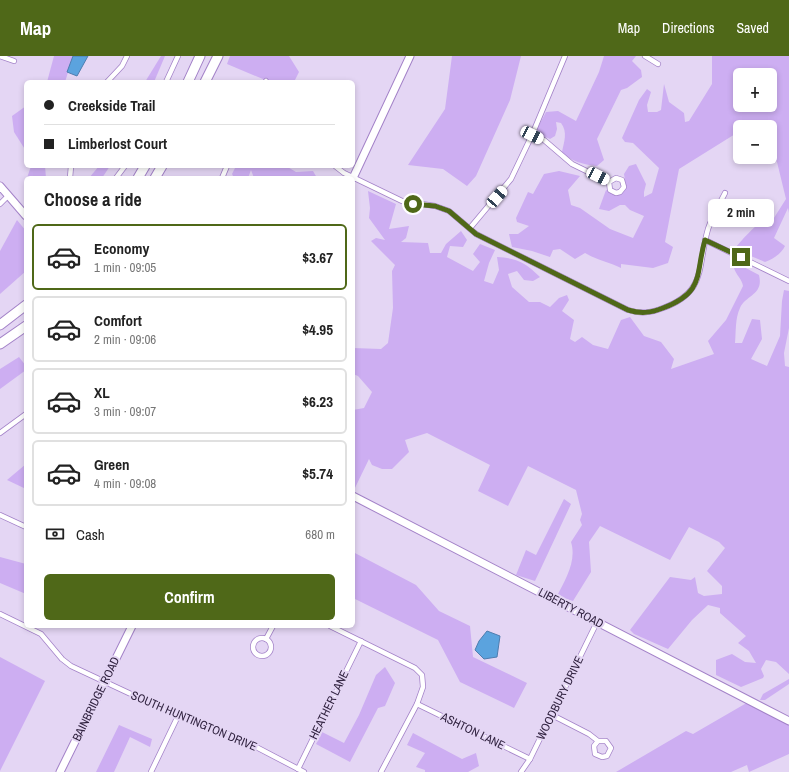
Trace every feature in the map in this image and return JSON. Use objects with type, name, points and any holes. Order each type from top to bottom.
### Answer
[{"type":"highway","points":[[189,80],[200,56]]},
{"type":"highway","points":[[206,80],[218,56]]},
{"type":"highway","points":[[0,325],[24,307]]},
{"type":"highway","points":[[0,344],[24,327]]},
{"type":"street","points":[[0,56],[14,60]]},
{"type":"street","points":[[109,80],[122,66],[127,56]]},
{"type":"street","points":[[167,80],[178,56]]},
{"type":"street","points":[[354,176],[410,56]]},
{"type":"street","points":[[470,228],[511,179],[532,135],[566,56]]},
{"type":"street","points":[[645,56],[658,64]]},
{"type":"street","points":[[532,135],[544,140],[572,164],[609,182]]},
{"type":"street","points":[[337,168],[350,176]]},
{"type":"street","points":[[355,179],[409,203],[441,207],[449,211],[476,234],[628,310],[642,314],[677,303],[694,287],[699,275],[705,240],[710,223],[725,193]]},
{"type":"street","points":[[0,186],[24,214]]},
{"type":"street","points":[[0,204],[8,196]]},
{"type":"street","points":[[705,240],[789,281]]},
{"type":"street","points":[[0,433],[24,415]]},
{"type":"street","name":"LIBERTY ROAD","points":[[355,497],[789,721]]},
{"type":"street","points":[[0,515],[24,527]]},
{"type":"street","name":"SOUTH HUNTINGTON DRIVE","points":[[0,614],[24,626]]},
{"type":"street","name":"WOODBURY DRIVE","points":[[521,772],[530,759],[597,622]]},
{"type":"street","name":"SOUTH HUNTINGTON DRIVE","points":[[29,628],[41,634],[62,659],[71,666],[178,716],[237,737],[304,772]]},
{"type":"street","name":"BAINBRIDGE ROAD","points":[[60,772],[131,628]]},
{"type":"street","points":[[266,639],[272,628]]},
{"type":"street","points":[[334,628],[415,668],[422,675],[423,687],[416,704],[381,772]]},
{"type":"street","name":"HEATHER LANE","points":[[298,769],[360,641]]},
{"type":"street","name":"ASHTON LANE","points":[[416,704],[530,759]]},
{"type":"street","points":[[552,715],[589,734],[598,741]]},
{"type":"street","points":[[151,772],[178,716]]},
{"type":"shaded area","points":[[54,56],[73,56],[66,80],[48,80]]},
{"type":"shaded area","points":[[161,56],[165,56],[155,80],[146,80]]},
{"type":"shaded area","points":[[230,56],[289,56],[299,72],[295,80],[265,80],[227,64]]},
{"type":"shaded area","points":[[452,56],[521,56],[510,100],[476,176],[467,186],[443,169],[408,165],[445,109]]},
{"type":"shaded area","points":[[604,56],[636,56],[632,61],[641,70],[642,77],[627,88],[621,90],[597,139],[604,160],[597,166],[578,162],[562,152],[565,133],[561,123],[556,122],[557,129],[555,136],[550,139],[543,136],[537,129],[546,112],[558,111],[576,121],[599,72]]},
{"type":"shaded area","points":[[712,56],[789,56],[789,213],[788,208],[774,238],[785,246],[776,256],[765,262],[734,249],[748,233],[764,220],[772,221],[786,199],[777,162],[777,120],[733,120],[733,135],[679,169],[665,242],[673,247],[668,263],[653,268],[621,264],[621,268],[585,253],[575,259],[560,249],[553,250],[550,257],[532,251],[512,247],[509,234],[518,234],[529,226],[517,222],[516,218],[528,192],[533,194],[544,174],[559,171],[580,176],[568,190],[571,205],[580,208],[610,229],[633,238],[644,216],[630,210],[625,205],[620,205],[609,211],[599,209],[606,190],[620,195],[626,187],[624,174],[629,166],[636,164],[646,184],[644,197],[652,193],[659,168],[633,143],[625,142],[622,138],[639,100],[647,89],[651,92],[647,105],[648,112],[657,112],[661,110],[664,84],[669,102],[684,113],[685,122],[689,121],[712,84]]},
{"type":"shaded area","points":[[24,107],[24,148],[14,132],[12,116]]},
{"type":"shaded area","points":[[30,168],[45,168],[46,176],[28,176]]},
{"type":"shaded area","points":[[97,168],[109,168],[103,176],[91,176]]},
{"type":"shaded area","points":[[235,168],[289,168],[296,172],[313,171],[316,176],[253,176],[251,170],[249,176],[233,176],[232,174]]},
{"type":"shaded area","points":[[368,191],[396,204],[389,229],[409,226],[406,238],[401,242],[428,243],[430,253],[441,253],[446,244],[461,231],[467,240],[463,247],[450,246],[447,257],[473,271],[480,262],[473,254],[480,244],[495,250],[489,263],[484,281],[493,284],[499,270],[497,257],[516,260],[526,265],[540,277],[533,281],[524,280],[517,271],[508,274],[512,287],[529,302],[540,302],[550,307],[559,298],[567,295],[569,300],[562,311],[574,320],[570,339],[575,342],[582,337],[593,345],[608,349],[621,320],[630,317],[644,336],[661,342],[674,359],[671,369],[714,354],[708,341],[726,320],[743,286],[734,268],[740,265],[759,275],[760,282],[757,291],[746,300],[738,312],[735,343],[742,343],[752,319],[760,320],[762,339],[751,359],[767,366],[780,336],[784,290],[789,291],[789,328],[784,353],[785,366],[789,367],[789,674],[776,662],[766,660],[761,669],[764,676],[763,678],[741,687],[716,675],[716,660],[732,654],[745,662],[756,663],[749,651],[738,643],[746,636],[720,613],[720,608],[708,605],[692,620],[668,649],[634,634],[630,630],[670,577],[691,580],[695,577],[698,593],[704,596],[722,594],[722,586],[707,571],[725,548],[719,542],[689,527],[670,560],[600,526],[589,542],[591,572],[573,601],[557,596],[567,577],[571,563],[571,542],[582,525],[580,520],[582,514],[576,490],[528,466],[508,506],[478,491],[490,465],[427,433],[405,440],[409,452],[392,469],[382,469],[372,465],[369,459],[355,488],[355,410],[364,408],[372,392],[358,376],[355,375],[355,348],[381,349],[388,343],[393,308],[392,271],[395,265],[371,241],[376,238],[385,240],[369,218],[370,208]]},
{"type":"shaded area","points":[[17,220],[24,229],[24,273],[0,294],[0,251]]},
{"type":"shaded area","points":[[19,357],[24,363],[24,371],[0,389],[0,369]]},
{"type":"shaded area","points":[[24,466],[24,488],[7,480]]},
{"type":"shaded area","points":[[564,499],[571,504],[535,581],[516,575],[526,550],[536,555]]},
{"type":"shaded area","points":[[355,553],[416,585],[439,611],[470,626],[473,657],[527,683],[514,708],[460,682],[438,640],[355,599]]},
{"type":"shaded area","points":[[0,557],[24,563],[24,593],[0,583]]},
{"type":"shaded area","points":[[0,657],[45,681],[0,771]]},
{"type":"shaded area","points":[[385,667],[395,683],[385,706],[378,708],[350,762],[316,744],[322,732],[344,743],[359,715],[376,675]]},
{"type":"shaded area","points":[[789,679],[789,684],[765,700],[760,700],[763,694]]},
{"type":"shaded area","points":[[750,701],[789,721],[789,754],[749,772],[747,765],[731,772],[616,772],[686,731],[693,734]]},
{"type":"shaded area","points":[[119,725],[152,739],[150,747],[130,737],[114,772],[96,772]]},
{"type":"shaded area","points":[[413,733],[462,759],[476,753],[479,766],[468,772],[425,772],[425,770],[416,767],[425,753],[407,745]]},
{"type":"water","points":[[73,56],[88,56],[77,76],[67,72]]},
{"type":"water","points":[[487,631],[500,636],[497,657],[484,659],[475,650],[479,641]]},
{"type":"route","points":[[413,204],[441,207],[449,211],[476,234],[628,310],[642,314],[653,312],[677,303],[690,292],[699,275],[705,240],[741,257]]}]
